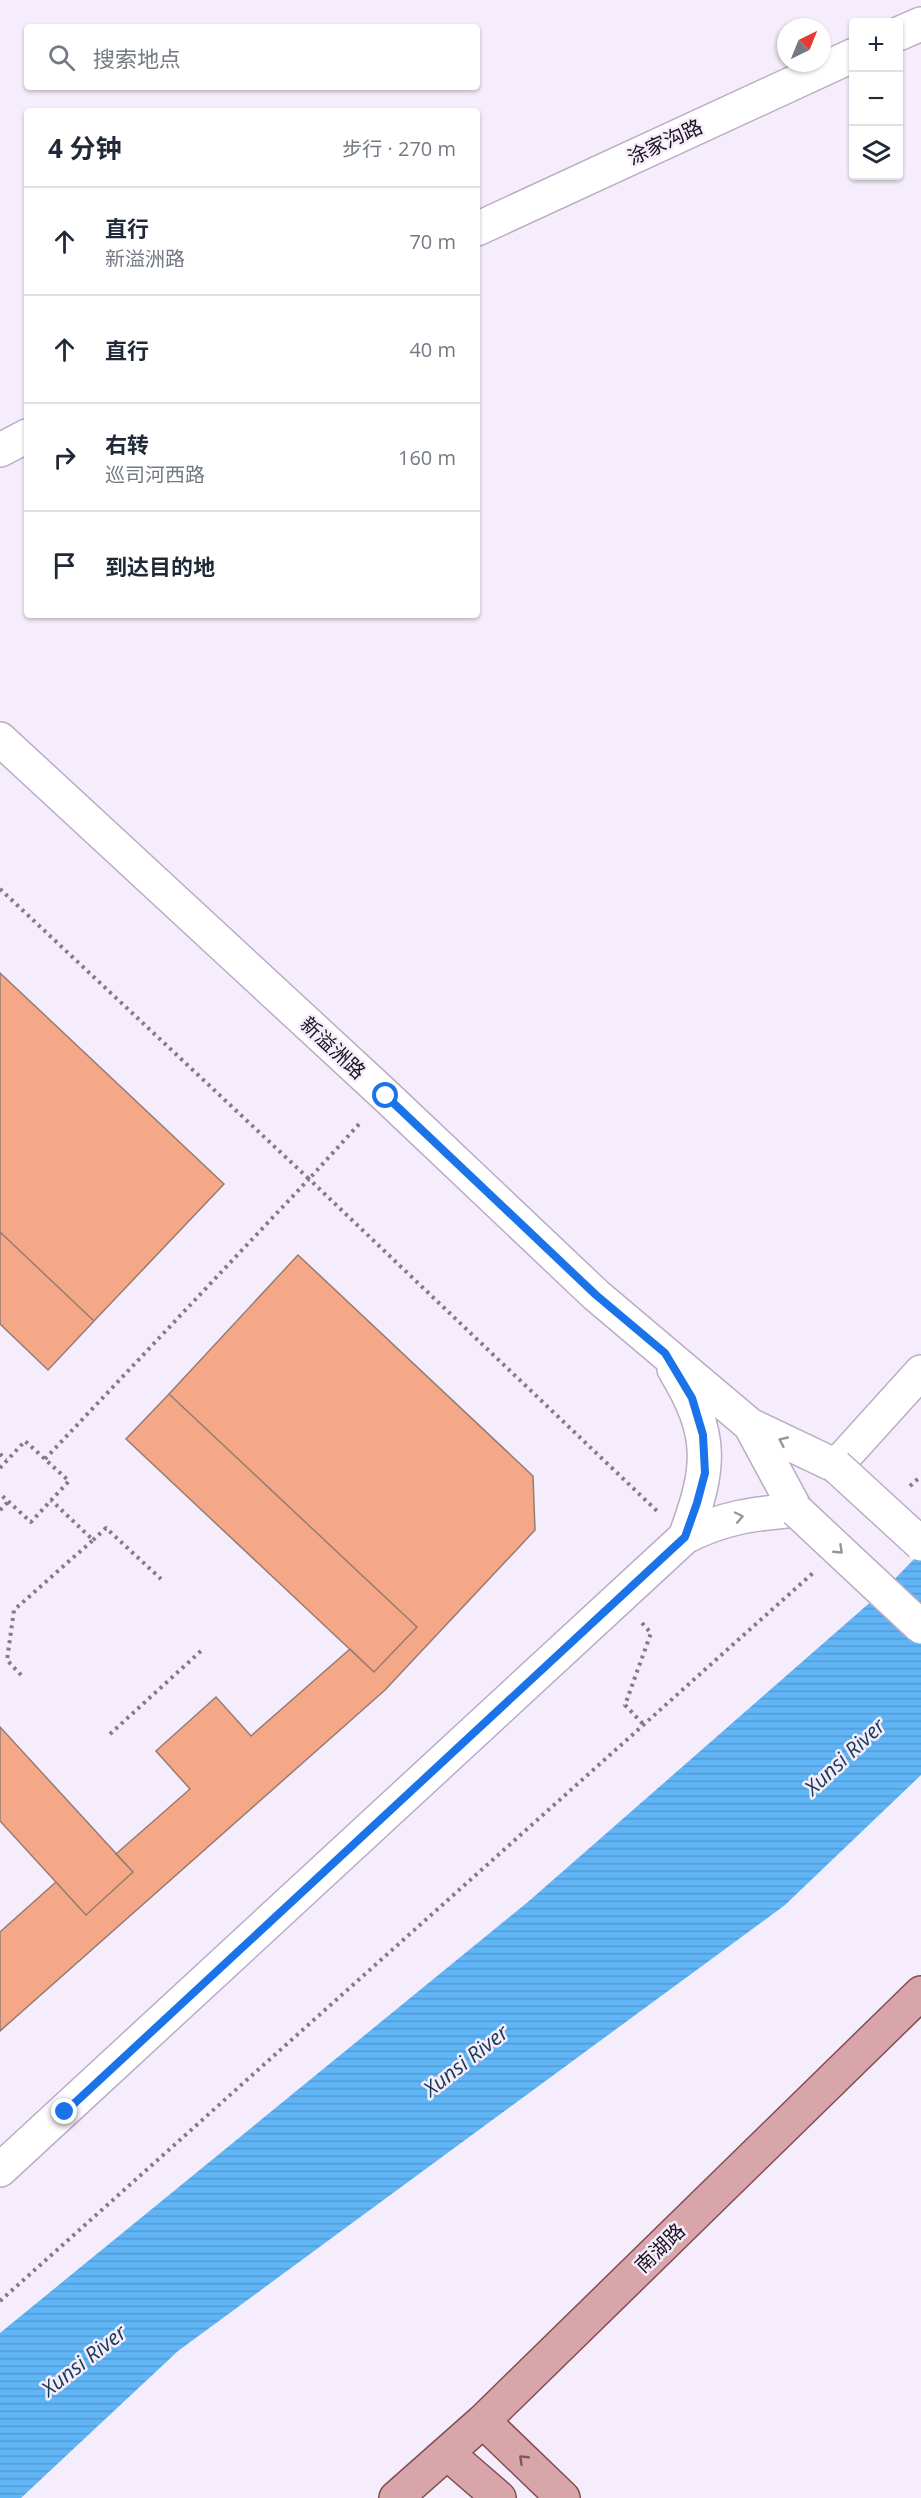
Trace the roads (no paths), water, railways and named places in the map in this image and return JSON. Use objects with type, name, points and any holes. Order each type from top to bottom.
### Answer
[{"type":"main road","name":"南湖路","points":[[396,2498],[483,2421],[921,1993]]},
{"type":"main road","points":[[483,2421],[563,2498]]},
{"type":"main road","points":[[447,2453],[499,2498]]},
{"type":"street","points":[[903,32],[921,24]]},
{"type":"street","name":"涂家沟路","points":[[480,228],[849,57]]},
{"type":"street","points":[[0,450],[24,438]]},
{"type":"street","name":"新溢洲路","points":[[0,739],[386,1096],[596,1295],[750,1425]]},
{"type":"street","points":[[665,1353],[692,1398],[703,1435],[705,1473],[685,1537]]},
{"type":"street","points":[[836,1466],[921,1372]]},
{"type":"street","points":[[750,1425],[836,1466],[921,1544]]},
{"type":"street","points":[[750,1425],[796,1510],[921,1627]]},
{"type":"street","points":[[0,2170],[685,1537],[710,1524],[743,1515],[796,1510]]},
{"type":"water","name":"Xunsi River","points":[[921,1552],[921,1775],[785,1905],[178,2351],[21,2498],[0,2498],[0,2333],[529,1901],[882,1592]]}]
